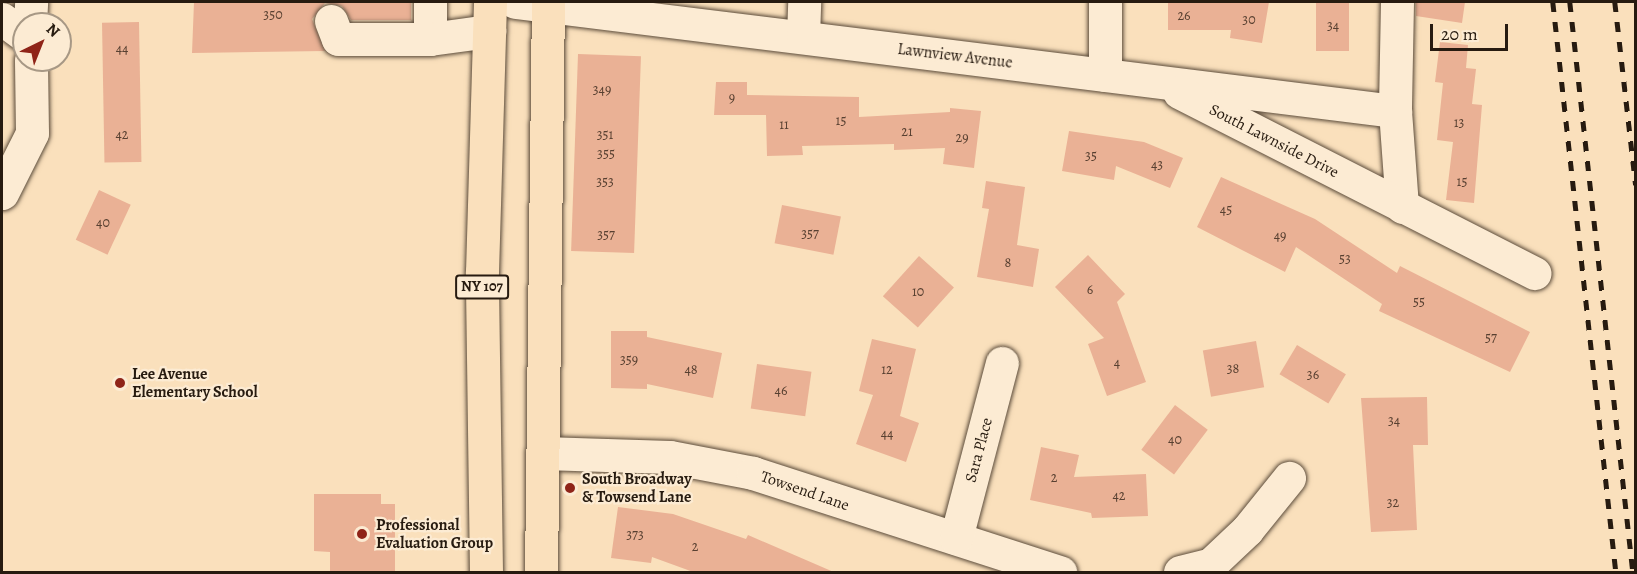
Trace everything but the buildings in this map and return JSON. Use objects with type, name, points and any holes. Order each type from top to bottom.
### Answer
[{"type":"main road","points":[[541,573],[548,4]]},
{"type":"main road","name":"NY 107","points":[[486,573],[482,272],[490,16]]},
{"type":"street","points":[[430,2],[430,39]]},
{"type":"street","name":"Lawnview Avenue","points":[[515,2],[548,4],[1395,111]]},
{"type":"street","points":[[803,38],[804,2]]},
{"type":"street","points":[[1105,2],[1105,75]]},
{"type":"street","points":[[1395,204],[1397,2]]},
{"type":"street","points":[[331,21],[338,39],[430,39],[490,16]]},
{"type":"street","points":[[2,193],[32,134],[31,72]]},
{"type":"street","name":"South Lawnside Drive","points":[[1160,82],[1395,204],[1536,273]]},
{"type":"street","name":"Sara Place","points":[[956,538],[1002,363]]},
{"type":"street","name":"Towsend Lane","points":[[543,453],[670,457],[736,469],[1060,573]]},
{"type":"street","points":[[1180,573],[1211,564],[1247,530],[1288,478]]},
{"type":"railway","points":[[1553,2],[1616,572]]},
{"type":"railway","points":[[1570,2],[1633,572]]},
{"type":"railway","points":[[1615,2],[1636,185]]},
{"type":"place","name":"Lee Avenue Elementary School","points":[[120,383]]},
{"type":"place","name":"South Broadway & Towsend Lane","points":[[570,488]]},
{"type":"place","name":"Professional Evaluation Group","points":[[362,534]]}]
